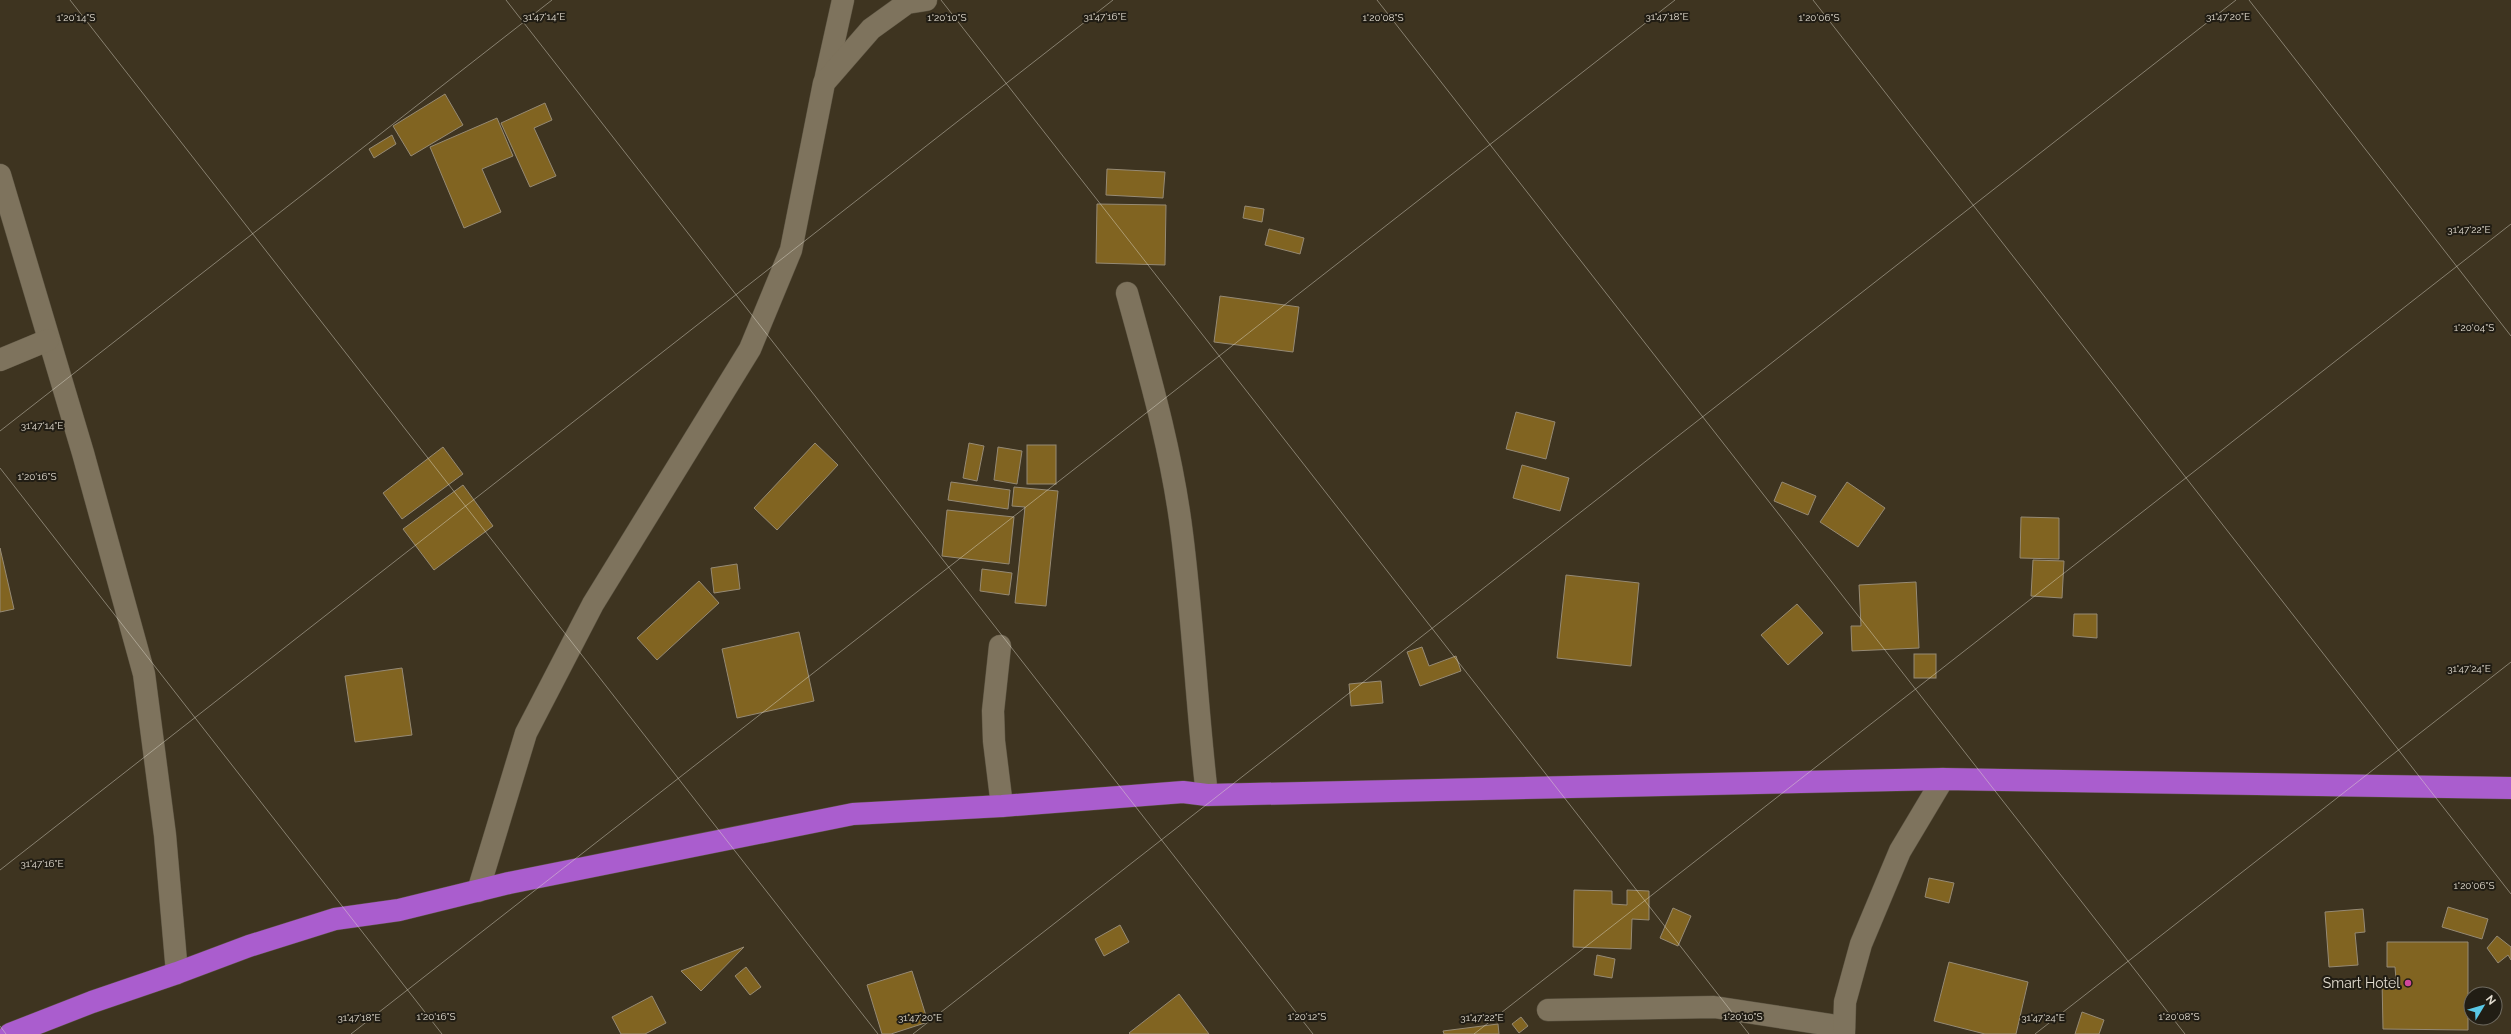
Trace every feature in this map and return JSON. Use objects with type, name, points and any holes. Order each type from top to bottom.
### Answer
[{"type":"highway","points":[[10,1034],[92,1002],[177,973],[249,946],[335,919],[399,910],[478,890],[853,814],[1002,806],[1183,792],[1207,796],[1943,779],[2511,788]]},
{"type":"street","points":[[478,890],[526,733],[593,604],[750,349],[791,250],[824,83],[843,0]]},
{"type":"street","points":[[824,83],[871,29],[907,3],[926,0]]},
{"type":"street","points":[[0,174],[48,340],[83,453],[144,674],[165,835],[177,973]]},
{"type":"street","points":[[1127,293],[1164,425],[1182,534],[1207,796]]},
{"type":"street","points":[[0,360],[48,340]]},
{"type":"street","points":[[1000,646],[993,711],[994,741],[1002,806]]},
{"type":"street","points":[[1548,1010],[1714,1006],[1844,1030],[1845,1002],[1861,944],[1900,851],[1943,779]]},
{"type":"building","points":[[445,94],[463,125],[411,156],[393,126]]},
{"type":"building","points":[[545,103],[552,120],[534,128],[556,176],[530,187],[501,123]]},
{"type":"building","points":[[497,118],[513,156],[482,169],[501,212],[464,228],[430,147]]},
{"type":"building","points":[[392,135],[396,144],[374,158],[369,149]]},
{"type":"building","points":[[1107,169],[1165,172],[1163,198],[1106,195]]},
{"type":"building","points":[[1097,204],[1166,205],[1165,265],[1096,263]]},
{"type":"building","points":[[1245,206],[1264,209],[1262,222],[1243,218]]},
{"type":"building","points":[[1269,229],[1304,238],[1300,254],[1265,245]]},
{"type":"building","points":[[1220,296],[1299,307],[1293,352],[1214,342]]},
{"type":"building","points":[[1516,412],[1555,422],[1546,459],[1506,449]]},
{"type":"building","points":[[815,443],[838,465],[777,530],[754,508]]},
{"type":"building","points":[[969,443],[984,446],[977,481],[963,478]]},
{"type":"building","points":[[1027,445],[1056,445],[1056,484],[1027,484]]},
{"type":"building","points":[[443,447],[463,474],[402,519],[383,493]]},
{"type":"building","points":[[998,447],[1022,451],[1017,484],[994,480]]},
{"type":"building","points":[[1522,465],[1569,478],[1560,511],[1513,498]]},
{"type":"building","points":[[951,482],[1010,490],[1008,509],[948,500]]},
{"type":"building","points":[[1782,482],[1816,496],[1808,515],[1774,501]]},
{"type":"building","points":[[1847,482],[1885,508],[1858,547],[1820,522]]},
{"type":"building","points":[[463,485],[493,526],[434,570],[403,529]]},
{"type":"building","points":[[1014,487],[1058,491],[1046,606],[1015,603],[1025,507],[1012,506]]},
{"type":"building","points":[[947,510],[1014,517],[1009,564],[942,556]]},
{"type":"building","points":[[2021,517],[2059,518],[2059,559],[2020,558]]},
{"type":"building","points":[[0,548],[14,609],[0,612]]},
{"type":"building","points":[[2033,560],[2064,561],[2062,598],[2031,596]]},
{"type":"building","points":[[737,564],[740,589],[714,593],[711,568]]},
{"type":"building","points":[[982,569],[1012,573],[1009,595],[980,591]]},
{"type":"building","points":[[1566,575],[1639,583],[1631,666],[1557,658]]},
{"type":"building","points":[[699,581],[719,603],[657,660],[637,638]]},
{"type":"building","points":[[1916,582],[1919,648],[1852,651],[1851,626],[1861,626],[1859,585]]},
{"type":"building","points":[[1797,604],[1823,633],[1788,665],[1761,635]]},
{"type":"building","points":[[2074,614],[2097,614],[2097,638],[2073,636]]},
{"type":"building","points":[[799,632],[814,701],[737,718],[722,649]]},
{"type":"building","points":[[1422,647],[1429,666],[1456,656],[1461,671],[1420,686],[1407,652]]},
{"type":"building","points":[[1914,654],[1936,654],[1936,678],[1914,678]]},
{"type":"building","points":[[402,668],[412,735],[355,742],[345,676]]},
{"type":"building","points":[[1381,681],[1383,703],[1351,706],[1349,684]]},
{"type":"building","points":[[1929,878],[1954,883],[1949,903],[1925,897]]},
{"type":"building","points":[[1574,890],[1612,891],[1612,904],[1627,905],[1627,890],[1649,891],[1649,920],[1632,919],[1631,949],[1573,947]]},
{"type":"building","points":[[2448,907],[2488,919],[2482,939],[2442,927]]},
{"type":"building","points":[[1673,908],[1691,916],[1678,946],[1660,938]]},
{"type":"building","points":[[2363,909],[2365,932],[2355,933],[2358,965],[2329,967],[2325,912]]},
{"type":"building","points":[[1120,925],[1129,942],[1104,956],[1095,939]]},
{"type":"building","points":[[2497,936],[2511,947],[2511,960],[2508,955],[2498,963],[2487,948]]},
{"type":"building","points":[[2387,942],[2468,942],[2468,986],[2463,986],[2463,1026],[2468,1026],[2468,1030],[2383,1029],[2382,979],[2396,979],[2395,967],[2387,967]]},
{"type":"building","points":[[744,947],[701,991],[681,971]]},
{"type":"building","points":[[1597,955],[1615,959],[1612,978],[1594,975]]},
{"type":"building","points":[[1949,962],[2028,982],[2016,1034],[1985,1034],[1934,1021]]},
{"type":"building","points":[[746,967],[761,987],[750,995],[735,976]]},
{"type":"building","points":[[912,971],[928,1022],[891,1034],[882,1034],[867,985]]},
{"type":"building","points":[[1179,994],[1209,1034],[1129,1033]]},
{"type":"building","points":[[652,996],[666,1023],[645,1034],[621,1034],[612,1017]]},
{"type":"building","points":[[2082,1012],[2104,1020],[2099,1034],[2075,1034]]},
{"type":"building","points":[[1521,1017],[1528,1026],[1519,1033],[1512,1024]]},
{"type":"building","points":[[1498,1024],[1499,1034],[1444,1034],[1443,1031]]},
{"type":"place","name":"Smart Hotel","points":[[2408,983]]}]
